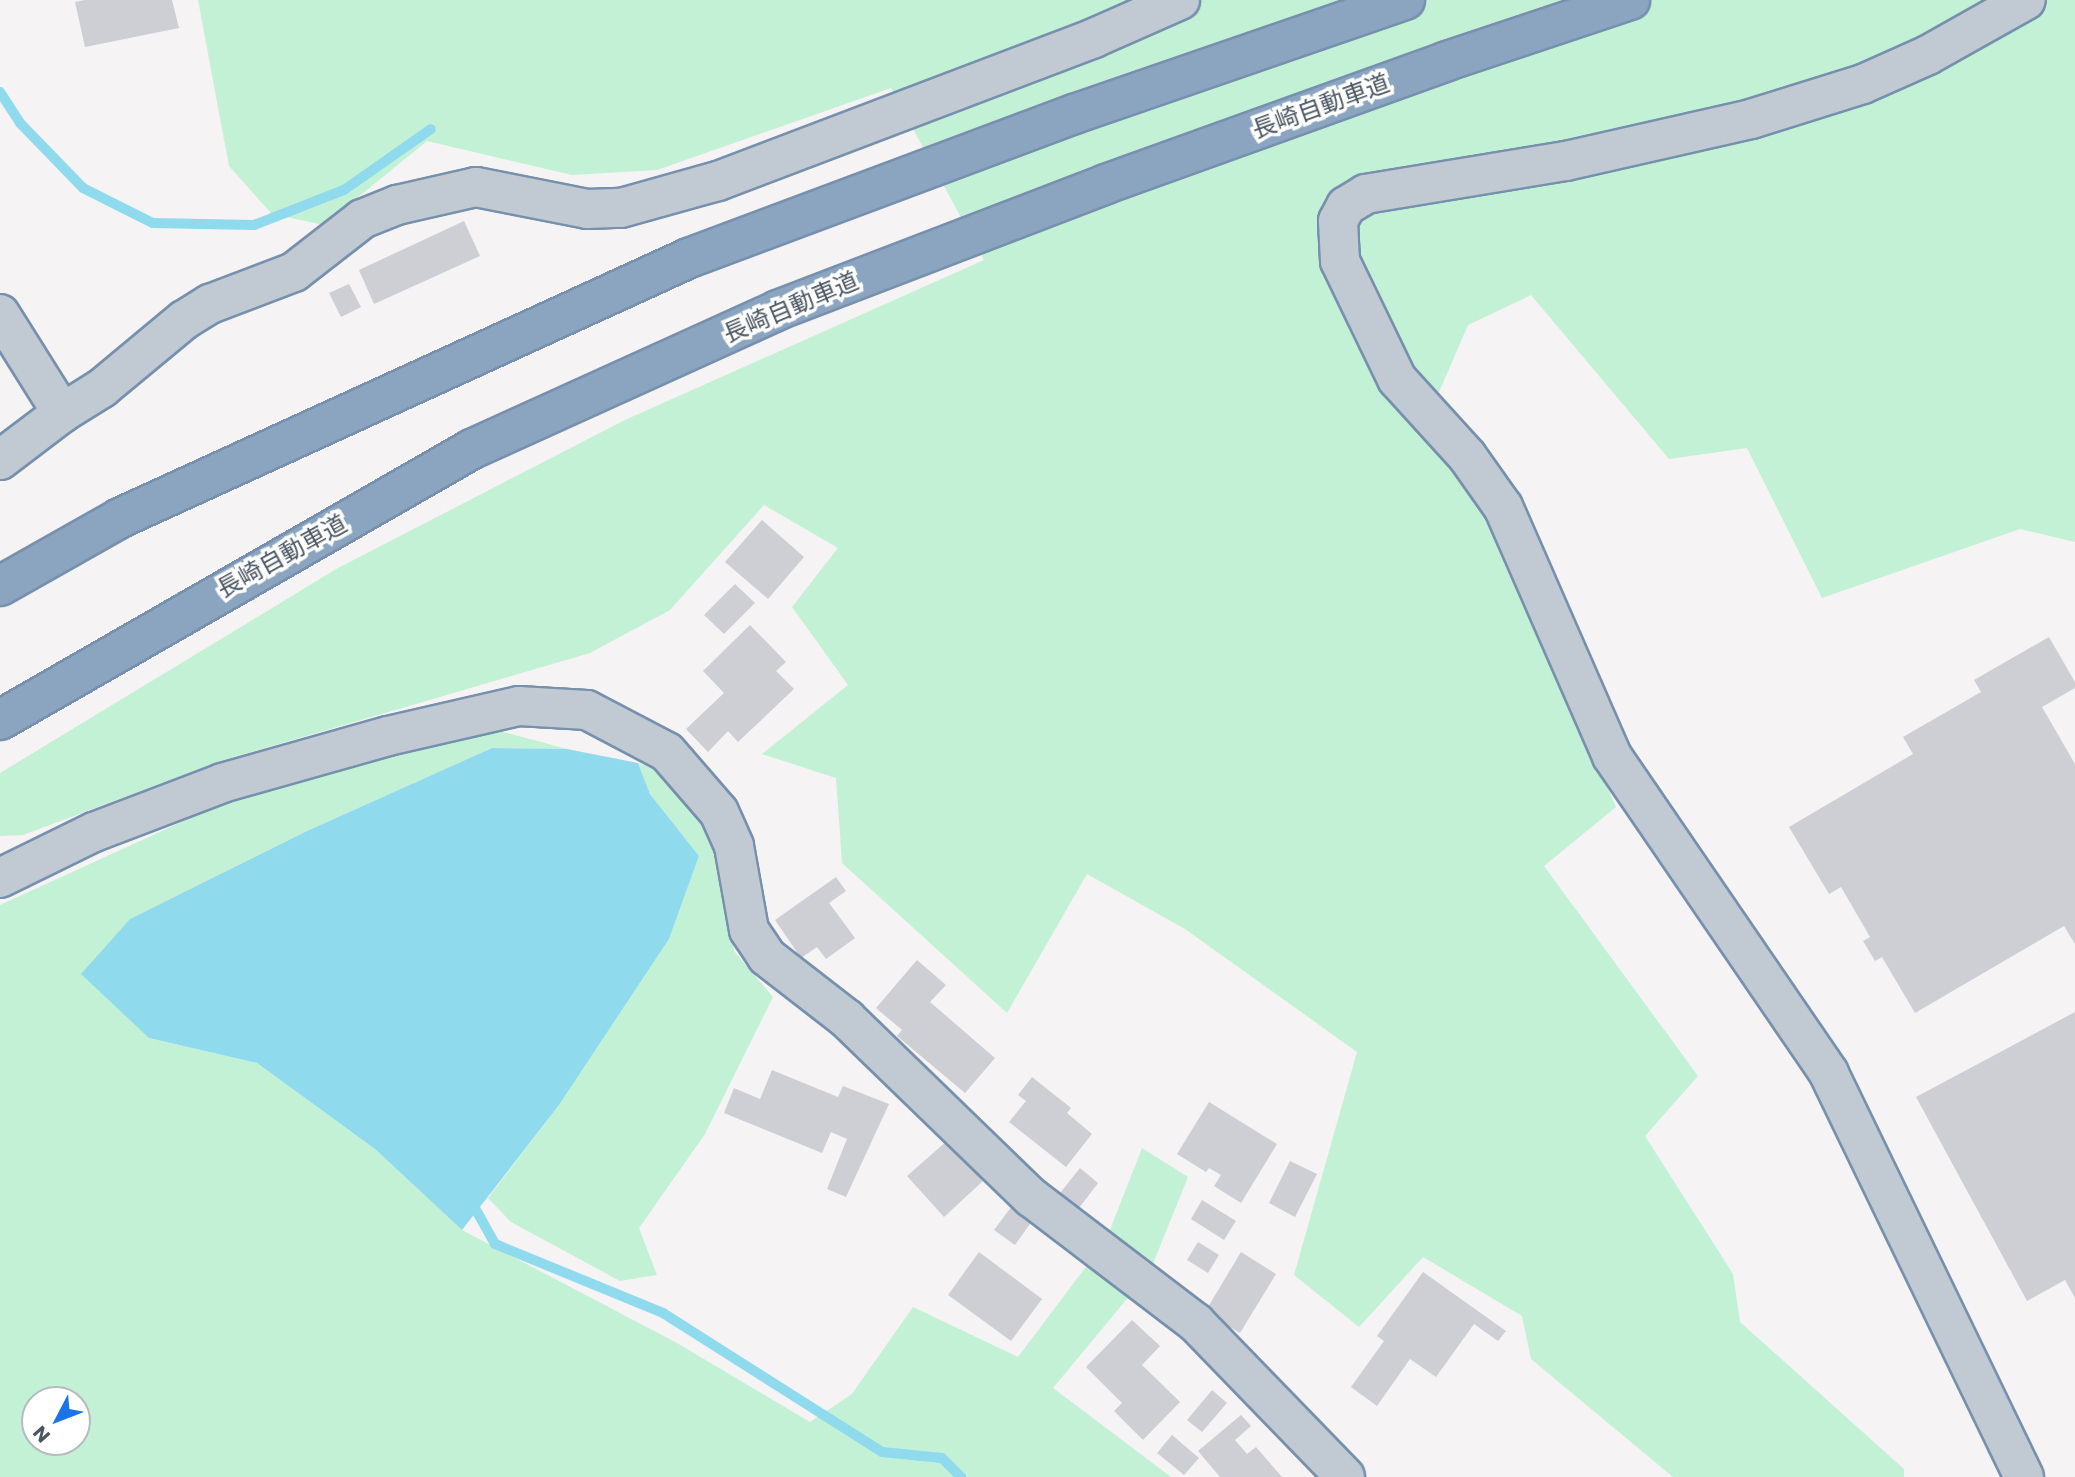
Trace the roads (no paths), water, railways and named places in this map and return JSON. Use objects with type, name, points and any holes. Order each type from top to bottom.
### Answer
[{"type":"highway","points":[[0,586],[120,518],[689,258],[1074,114],[1405,0]]},
{"type":"highway","name":"長崎自動車道","points":[[0,720],[472,449],[778,310],[1106,184],[1447,61],[1630,0]]},
{"type":"street","points":[[0,460],[62,413],[102,388],[184,320],[210,304],[294,272],[362,219],[397,205],[476,187],[587,209],[621,208],[718,181],[1094,38],[1180,0]]},
{"type":"street","points":[[2024,1477],[1829,1073],[1612,756],[1503,507],[1467,456],[1397,379],[1340,261],[1338,221],[1346,206],[1366,194],[1566,160],[1751,119],[1863,85],[1928,55],[2026,0]]},
{"type":"street","points":[[0,314],[62,413]]},
{"type":"street","points":[[0,877],[94,832],[222,783],[376,739],[519,706],[587,710],[667,752],[719,812],[734,846],[749,930],[767,957],[847,1019],[1032,1198],[1196,1323],[1345,1477]]},
{"type":"water","points":[[492,748],[567,749],[638,763],[650,794],[699,856],[669,939],[559,1105],[462,1230],[375,1149],[257,1063],[149,1038],[81,974],[130,919],[307,831]]},
{"type":"waterway","points":[[0,92],[20,123],[83,188],[153,223],[254,225],[344,190],[431,129]]},
{"type":"waterway","points":[[471,1201],[495,1244],[663,1313],[882,1452],[942,1458],[961,1477]]}]
